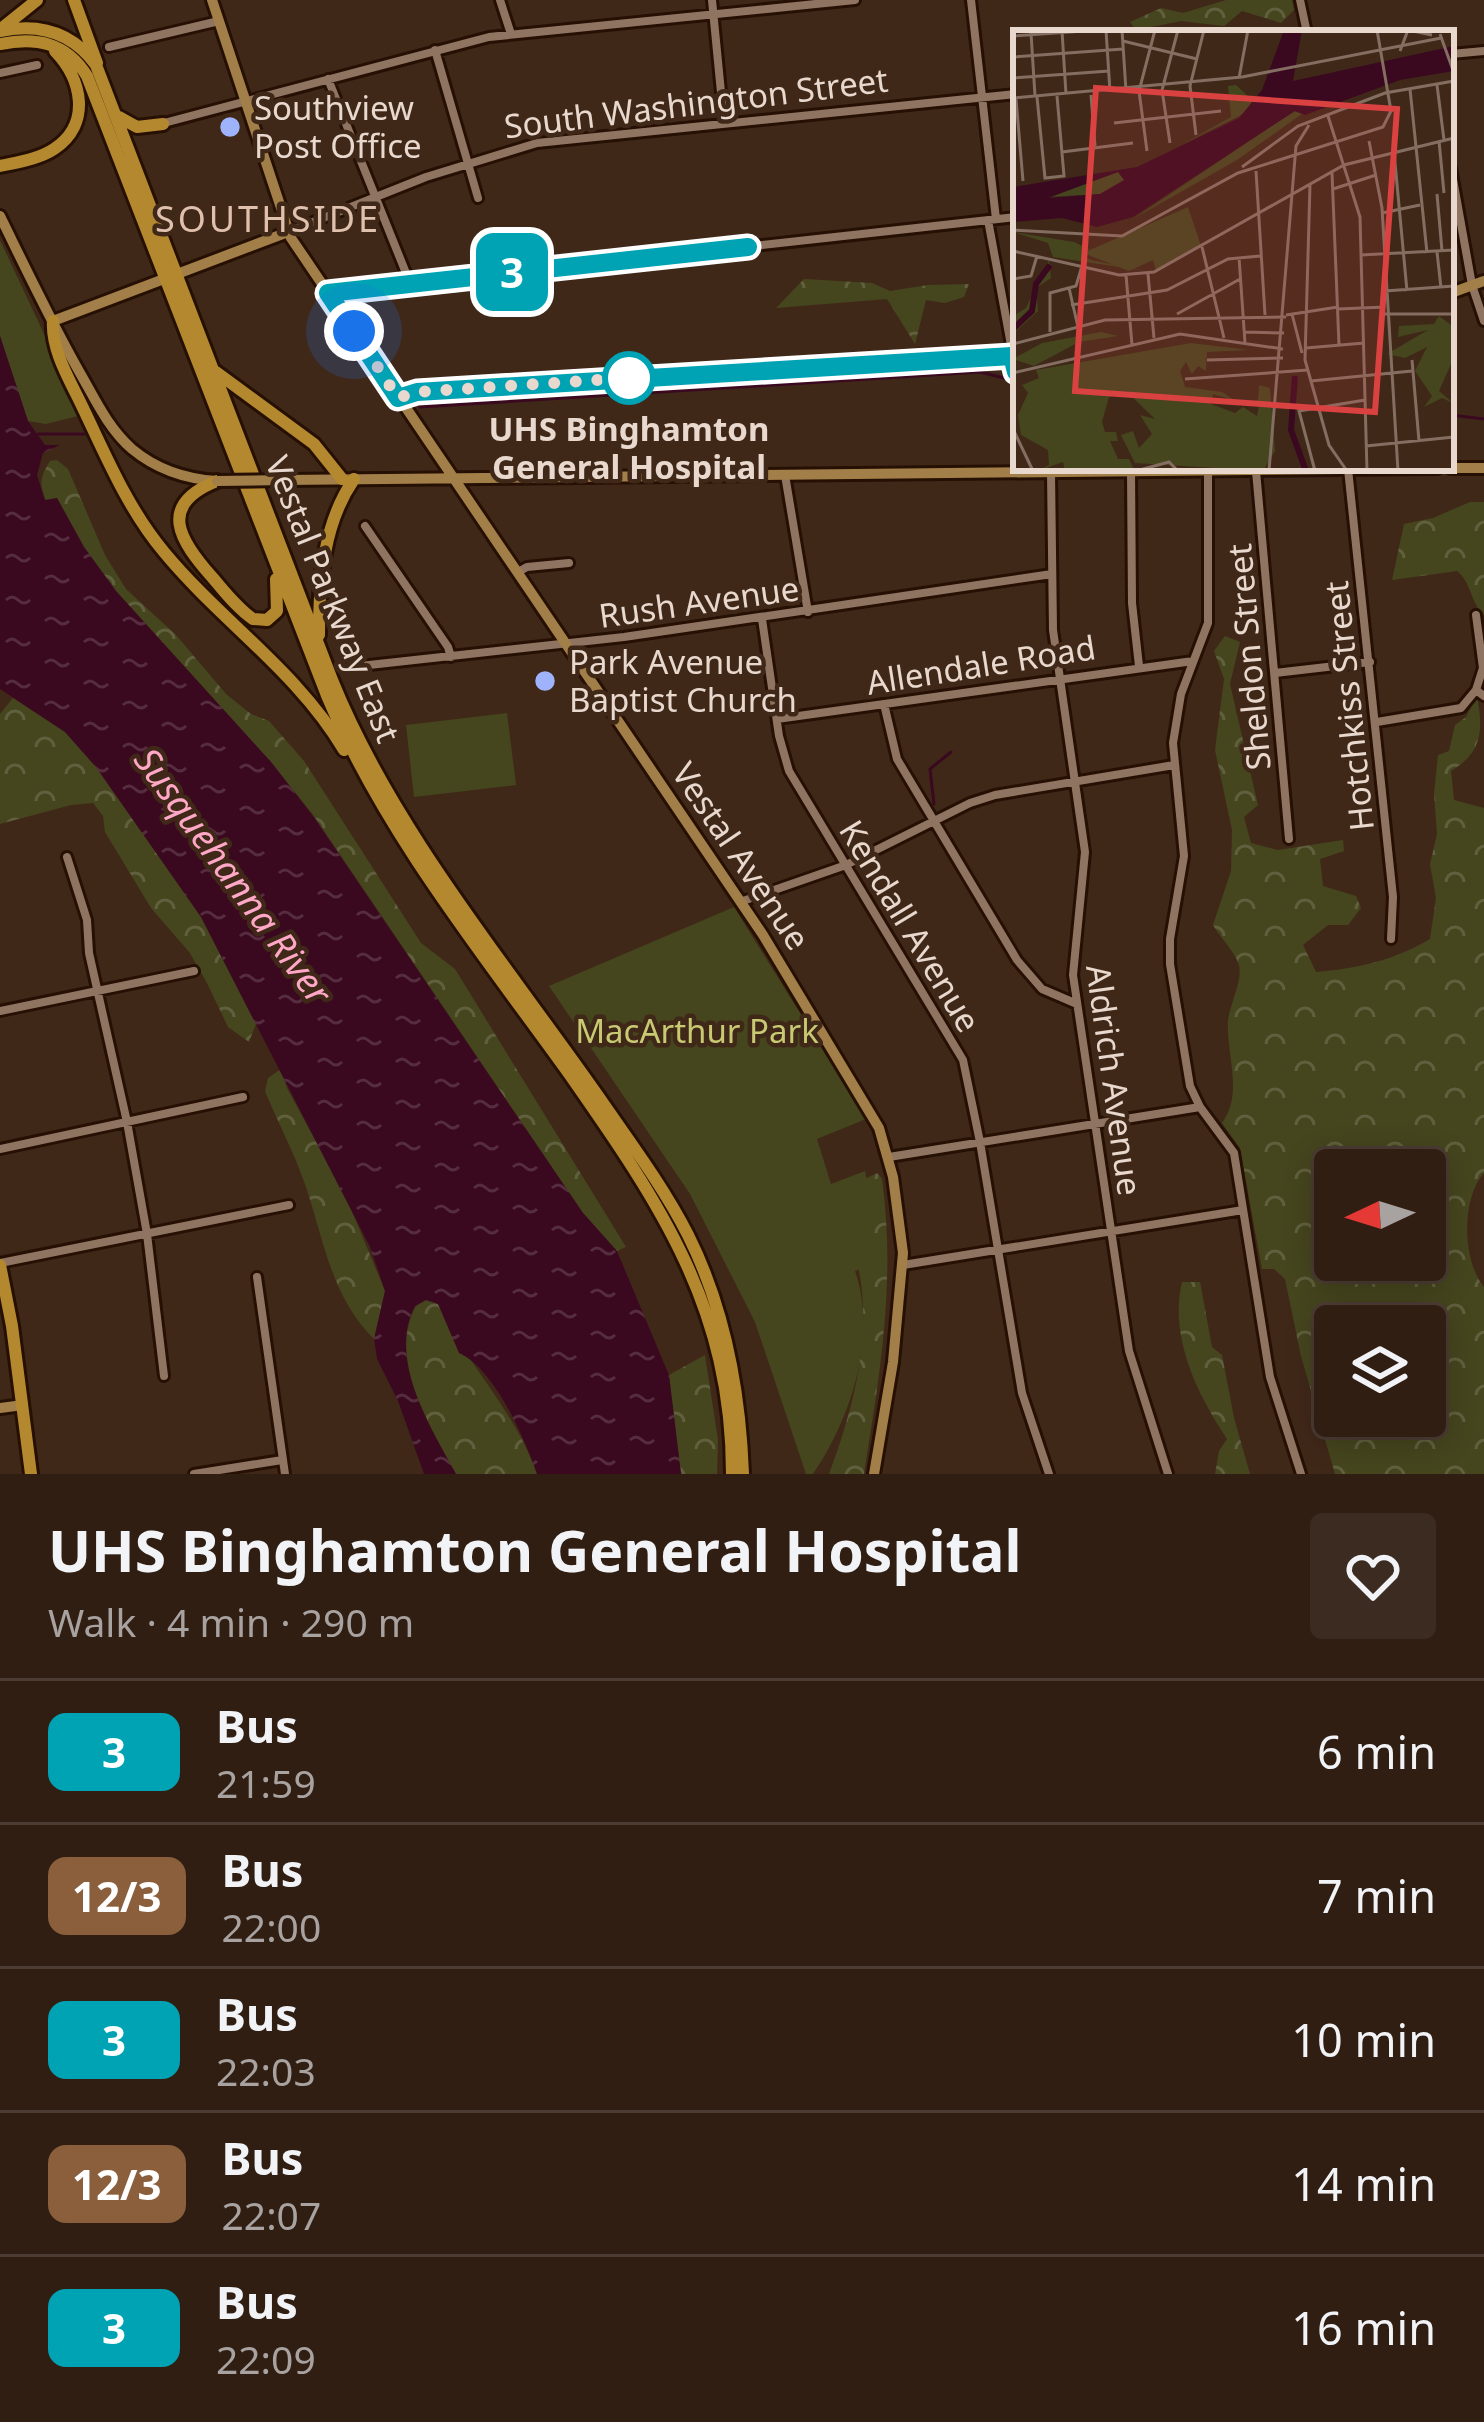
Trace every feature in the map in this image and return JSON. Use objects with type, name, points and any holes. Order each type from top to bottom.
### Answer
[{"type":"main road","points":[[0,30],[37,0]]},
{"type":"main road","points":[[74,0],[98,70]]},
{"type":"main road","name":"Vestal Parkway East","points":[[0,30],[31,27],[60,33],[82,48],[98,70],[333,711],[372,788],[666,1217],[693,1275],[717,1349],[730,1427],[732,1474]]},
{"type":"main road","points":[[0,44],[45,42],[75,79],[80,101],[76,122],[53,150],[1,166]]},
{"type":"main road","name":"Vestal Parkway East","points":[[45,42],[70,55],[84,71],[211,366],[351,725],[390,798],[634,1147],[688,1236],[729,1354],[740,1417],[743,1474]]},
{"type":"main road","points":[[117,116],[136,127],[163,124]]},
{"type":"main road","points":[[131,153],[141,133],[163,124]]},
{"type":"main road","points":[[53,321],[68,377],[142,523],[178,568],[308,698],[364,786],[372,788]]},
{"type":"main road","points":[[211,366],[223,380],[314,444],[348,479],[327,543],[319,630],[326,665]]},
{"type":"main road","points":[[217,481],[185,503],[180,536],[244,613],[260,621],[274,615],[279,601],[266,537]]},
{"type":"main road","points":[[0,1264],[31,1474]]},
{"type":"street","name":"Vestal Avenue","points":[[212,0],[288,232],[567,643],[864,1097],[889,1157],[903,1265],[874,1474]]},
{"type":"street","points":[[500,0],[511,34]]},
{"type":"street","points":[[712,0],[724,123]]},
{"type":"street","points":[[163,124],[511,34],[855,0]]},
{"type":"street","points":[[971,0],[992,220],[1013,350]]},
{"type":"street","points":[[1300,0],[1305,30]]},
{"type":"street","points":[[110,47],[219,21]]},
{"type":"street","points":[[435,50],[478,198]]},
{"type":"street","points":[[1454,54],[1484,51]]},
{"type":"street","points":[[0,74],[37,65]]},
{"type":"street","points":[[328,79],[410,283]]},
{"type":"street","name":"South Washington Street","points":[[53,321],[467,163],[537,143],[1013,94]]},
{"type":"street","points":[[1454,181],[1484,321]]},
{"type":"street","points":[[0,216],[101,411],[127,444],[172,472],[217,481],[1013,470]]},
{"type":"street","points":[[328,293],[1013,218]]},
{"type":"street","points":[[398,398],[417,392],[1013,356]]},
{"type":"street","name":"Aldrich Avenue","points":[[1044,471],[1059,679],[1085,868],[1073,940],[1077,1004],[1129,1351],[1168,1474]]},
{"type":"street","points":[[1139,666],[1132,604],[1131,471],[1208,471],[1208,623],[1174,724],[1184,856],[1170,964],[1190,1086],[1234,1153],[1270,1378],[1301,1474]]},
{"type":"street","name":"Sheldon Street","points":[[1256,471],[1289,839]]},
{"type":"street","name":"Hotchkiss Street","points":[[1347,471],[1393,897],[1391,939]]},
{"type":"street","points":[[785,473],[808,612]]},
{"type":"street","points":[[365,526],[451,657]]},
{"type":"street","points":[[518,572],[568,563]]},
{"type":"street","name":"Rush Avenue","points":[[351,667],[762,619],[1052,574]]},
{"type":"street","points":[[1376,722],[1461,708],[1480,693],[1483,666],[1476,615]]},
{"type":"street","name":"Kendall Avenue","points":[[762,619],[789,771],[963,1060],[1022,1394],[1049,1474]]},
{"type":"street","name":"Allendale Road","points":[[777,719],[1193,661]]},
{"type":"street","points":[[1275,673],[1370,662]]},
{"type":"street","points":[[884,704],[897,759],[1028,976],[1053,996],[1077,1004]]},
{"type":"street","points":[[738,902],[846,865],[995,795],[1174,765]]},
{"type":"street","points":[[67,857],[88,920],[88,953],[127,1122],[147,1234],[164,1376]]},
{"type":"street","points":[[0,1011],[194,971]]},
{"type":"street","points":[[0,1148],[243,1097]]},
{"type":"street","points":[[889,1157],[1200,1107]]},
{"type":"street","points":[[0,1264],[289,1205]]},
{"type":"street","points":[[903,1265],[1243,1210]]},
{"type":"street","points":[[257,1277],[285,1474]]},
{"type":"street","points":[[0,1408],[22,1405]]},
{"type":"street","points":[[194,1474],[282,1460]]},
{"type":"green space","points":[[1226,0],[1292,0],[1294,10],[1281,23],[1242,11],[1224,26],[1181,21],[1136,30],[1130,22],[1161,8],[1183,13]]},
{"type":"green space","points":[[0,240],[82,415],[46,424],[28,421],[0,336]]},
{"type":"green space","points":[[804,279],[872,283],[890,291],[969,284],[964,297],[945,303],[926,300],[915,344],[887,299],[776,308]]},
{"type":"green space","points":[[57,460],[68,469],[105,555],[126,589],[176,635],[226,694],[251,714],[269,721],[304,761],[421,943],[455,969],[626,1247],[617,1251],[583,1213],[314,816],[116,591],[57,498],[46,501],[42,476],[50,461]]},
{"type":"green space","points":[[1470,502],[1484,502],[1484,615],[1457,571],[1392,580],[1404,524]]},
{"type":"green space","points":[[1225,636],[1240,642],[1230,684],[1258,805],[1244,817],[1251,843],[1278,850],[1343,840],[1344,851],[1320,859],[1323,886],[1356,896],[1361,908],[1348,925],[1328,925],[1303,945],[1316,972],[1375,962],[1430,939],[1436,898],[1430,864],[1437,834],[1438,755],[1449,751],[1455,725],[1466,717],[1477,696],[1478,740],[1469,757],[1451,771],[1454,800],[1484,808],[1484,1173],[1471,1198],[1467,1230],[1471,1262],[1484,1287],[1484,1474],[1335,1474],[1324,1437],[1446,1437],[1446,1305],[1314,1305],[1314,1401],[1285,1279],[1274,1269],[1262,1269],[1240,1148],[1222,1123],[1232,1099],[1228,1021],[1240,971],[1213,925],[1231,871],[1232,830],[1215,750],[1224,679],[1214,651]]},
{"type":"green space","points":[[13,698],[65,732],[96,767],[201,917],[256,1024],[249,1042],[228,1027],[190,953],[151,908],[93,803],[0,824],[0,714]]},
{"type":"green space","points":[[507,713],[516,785],[414,797],[406,725]]},
{"type":"green space","name":"MacArthur Park","points":[[734,907],[866,1119],[817,1139],[831,1184],[865,1171],[881,1250],[879,1263],[855,1271],[863,1322],[857,1376],[839,1428],[813,1474],[806,1474],[755,1322],[690,1194],[549,986]]},
{"type":"green space","points":[[281,1069],[347,1199],[385,1291],[374,1339],[339,1287],[302,1175],[265,1091],[268,1078]]},
{"type":"green space","points":[[877,1173],[882,1179],[886,1217],[887,1291],[864,1474],[829,1474],[846,1424],[862,1345],[858,1266],[876,1254],[863,1180]]},
{"type":"green space","points":[[1182,1282],[1200,1282],[1212,1347],[1222,1355],[1250,1474],[1215,1474],[1219,1451],[1227,1439],[1188,1364],[1179,1323]]},
{"type":"green space","points":[[426,1300],[438,1304],[516,1429],[537,1474],[456,1474],[424,1413],[409,1370],[408,1326],[416,1306]]},
{"type":"green space","points":[[705,1355],[718,1440],[717,1474],[681,1474],[669,1375]]},
{"type":"water","name":"Susquehanna River","points":[[0,336],[28,421],[45,445],[60,445],[43,453],[37,475],[45,500],[57,498],[116,591],[271,762],[313,816],[583,1213],[617,1251],[669,1375],[681,1474],[537,1474],[496,1389],[459,1353],[438,1304],[426,1300],[415,1306],[408,1326],[409,1370],[424,1414],[456,1474],[424,1474],[377,1359],[374,1339],[385,1291],[370,1247],[201,917],[96,767],[65,732],[0,689]]},
{"type":"waterway","points":[[420,407],[980,372],[1013,380]]},
{"type":"waterway","points":[[1454,415],[1484,419]]},
{"type":"waterway","points":[[38,434],[84,434]]},
{"type":"waterway","points":[[934,804],[930,769],[951,752]]},
{"type":"bus line","name":"3","points":[[748,247],[328,293],[398,398],[417,392],[1012,356],[1013,360]]},
{"type":"place","name":"Southview Post Office","points":[[230,127]]},
{"type":"place","name":"UHS Binghamton General Hospital","points":[[629,378]]},
{"type":"place","name":"Park Avenue Baptist Church","points":[[545,681]]},
{"type":"district","name":"SOUTHSIDE","points":[[268,219]]},
{"type":"route","points":[[354,331],[398,398],[417,392],[629,378]]}]
